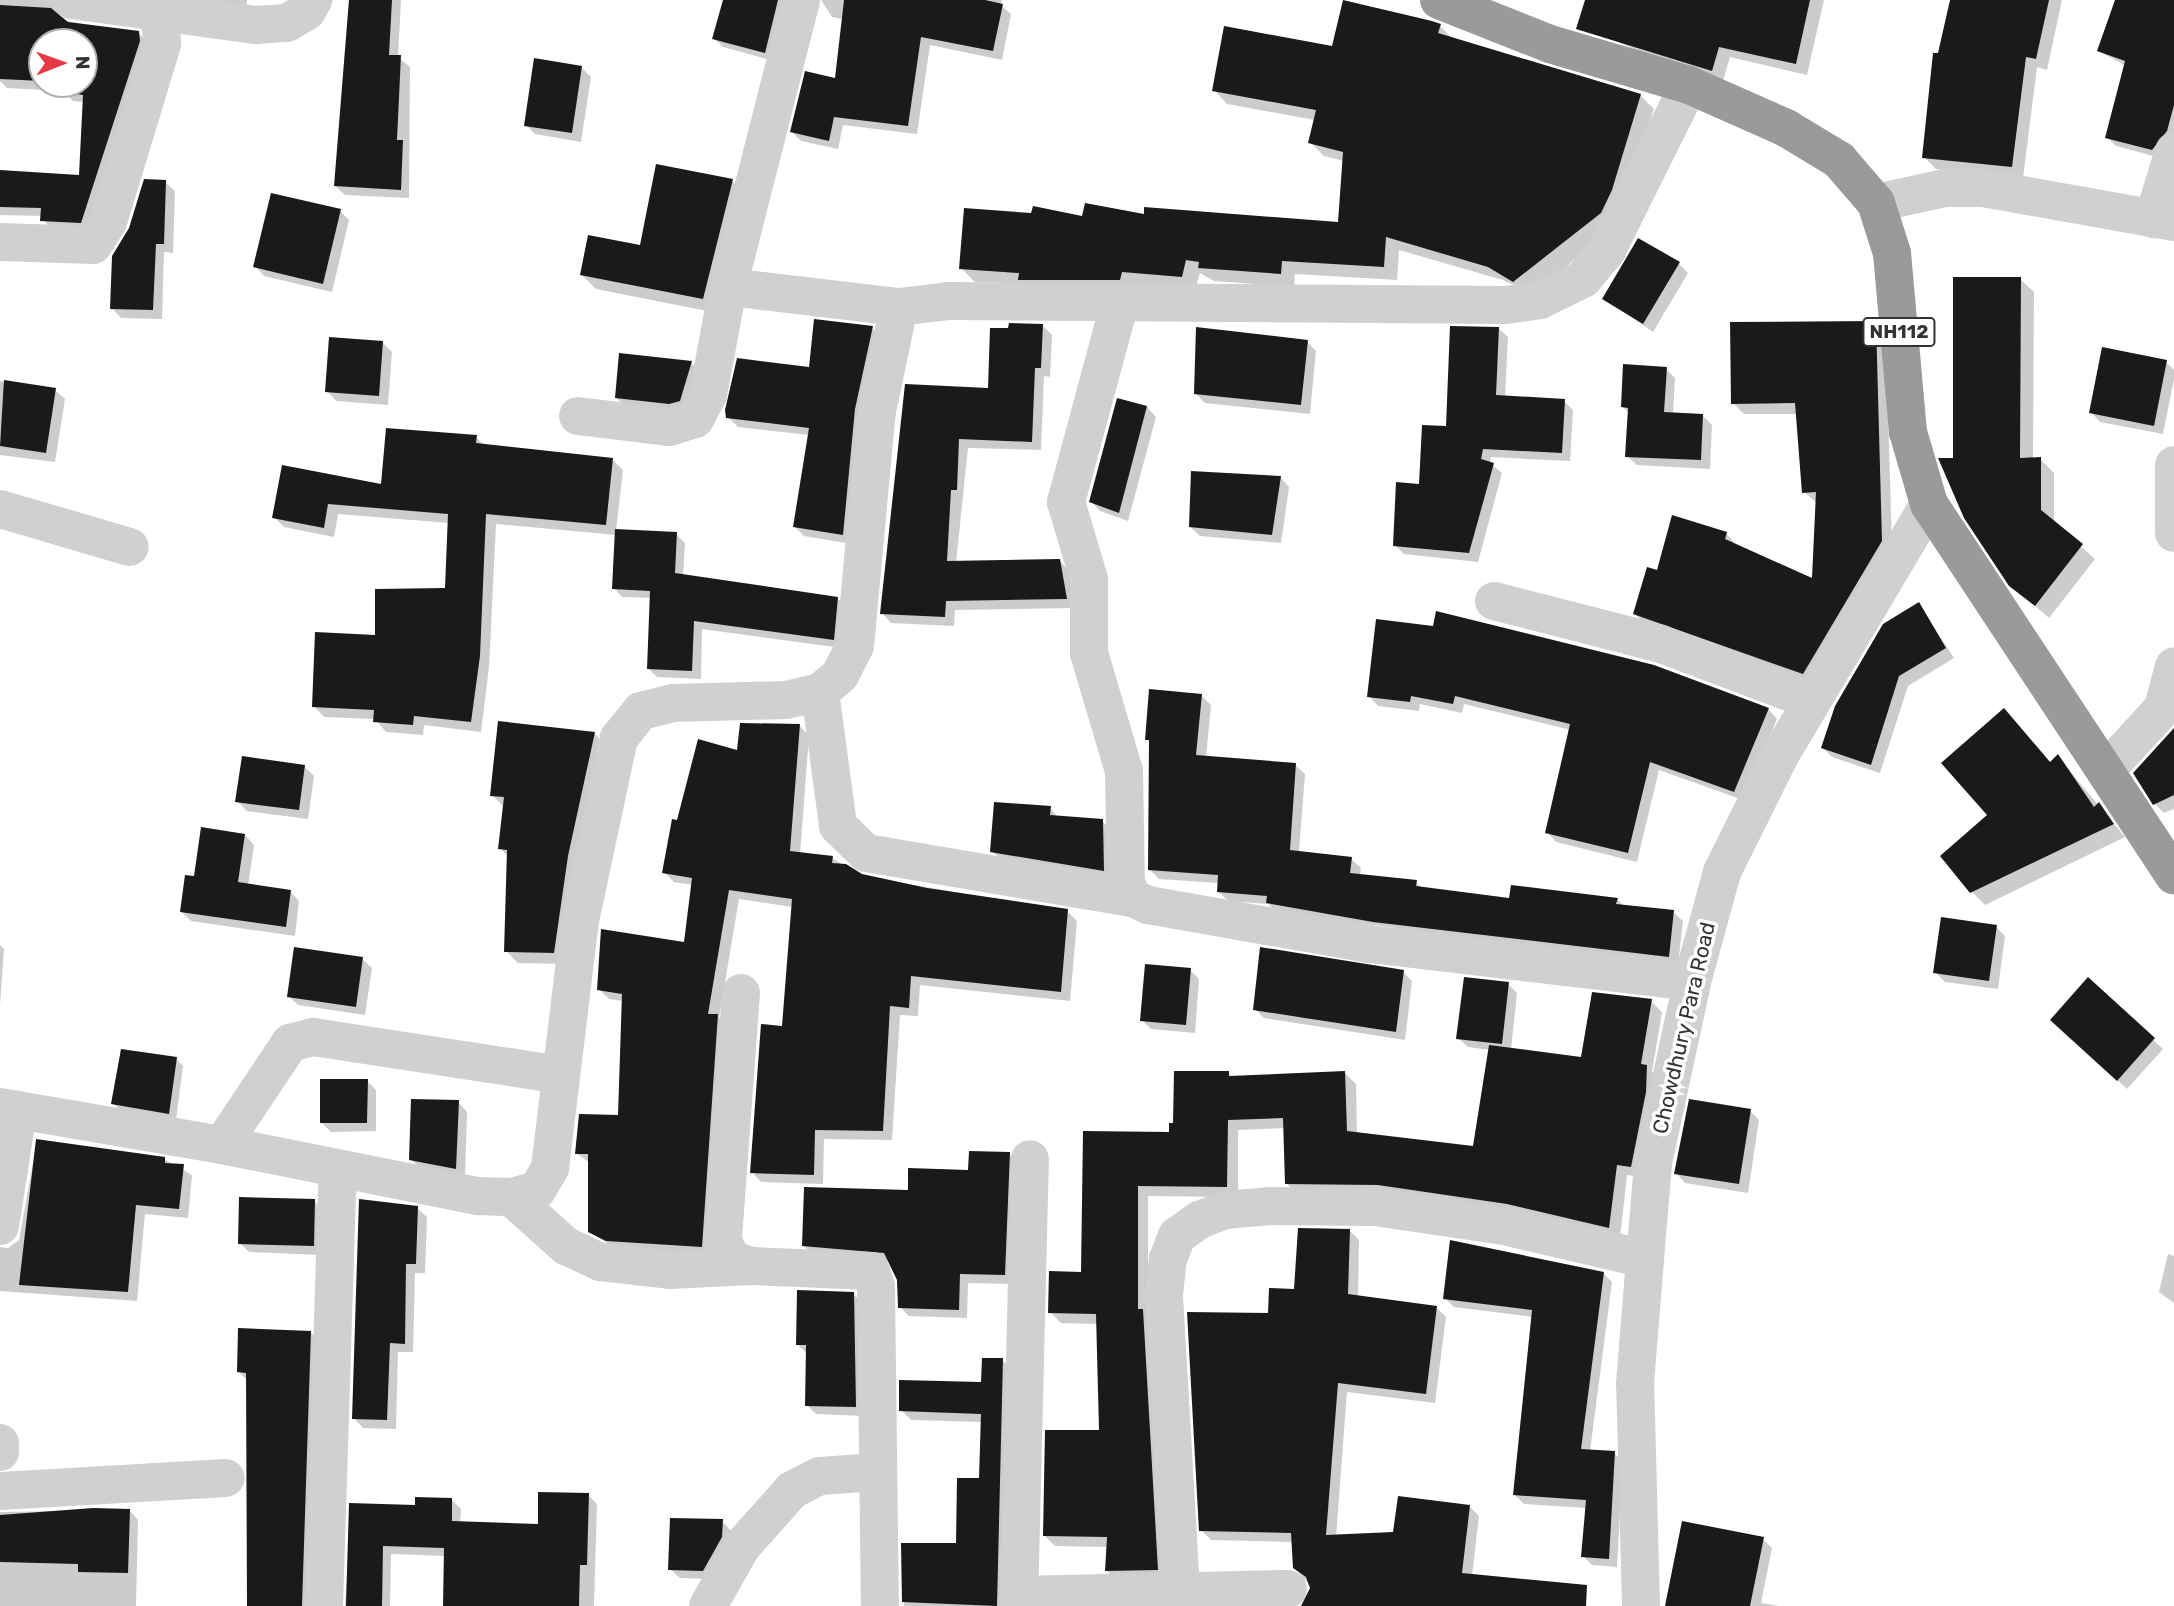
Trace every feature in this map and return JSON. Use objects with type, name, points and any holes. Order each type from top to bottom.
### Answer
[{"type":"highway","name":"NH112","points":[[1439,0],[1550,44],[1689,85],[1786,128],[1839,160],[1876,203],[1892,253],[1908,432],[1929,503],[2049,691],[2107,769],[2174,876]]},
{"type":"street","points":[[71,0],[160,6],[256,25],[287,23],[307,11],[313,0]]},
{"type":"street","points":[[578,416],[669,427],[695,419],[708,395],[728,287],[801,0]]},
{"type":"street","points":[[0,242],[93,244],[108,222],[155,74],[162,44],[160,6]]},
{"type":"street","points":[[728,287],[899,307],[948,301],[1506,305],[1540,300],[1583,279],[1607,250],[1689,85]]},
{"type":"street","points":[[1876,203],[1945,188],[1983,188],[2163,220],[2174,151]]},
{"type":"street","points":[[1120,302],[1066,502],[1089,579],[1089,653],[1124,771],[1125,883],[1133,898]]},
{"type":"street","points":[[0,1226],[9,1109],[222,1145],[478,1196],[511,1197],[537,1190],[550,1168],[580,921],[619,738],[641,711],[672,704],[786,700],[820,692],[840,675],[855,646],[877,411],[899,307]]},
{"type":"street","points":[[2174,465],[2174,533]]},
{"type":"street","name":"Chowdhury Para Road","points":[[1641,1606],[1635,1384],[1645,1259],[1653,1163],[1692,982],[1722,872],[1810,700],[1929,503]]},
{"type":"street","points":[[0,509],[130,547]]},
{"type":"street","points":[[1494,601],[1661,644],[1810,700]]},
{"type":"street","points":[[2107,769],[2163,708],[2174,666]]},
{"type":"street","points":[[820,692],[838,826],[866,853],[1133,898],[1148,905],[1370,944],[1692,982]]},
{"type":"street","points":[[741,993],[723,1241],[732,1260],[752,1266]]},
{"type":"street","points":[[222,1145],[290,1043],[313,1037],[561,1075]]},
{"type":"street","points":[[1030,1159],[1019,1601],[1181,1591],[1288,1589]]},
{"type":"street","points":[[324,1606],[338,1168]]},
{"type":"street","points":[[511,1197],[566,1246],[600,1262],[670,1270],[752,1266],[871,1271],[876,1287],[880,1606]]},
{"type":"street","points":[[1181,1591],[1164,1295],[1168,1259],[1177,1236],[1199,1220],[1225,1210],[1271,1206],[1375,1207],[1504,1226],[1645,1259]]},
{"type":"street","points":[[0,1443],[0,1452]]},
{"type":"street","points":[[708,1606],[742,1546],[792,1490],[820,1476],[877,1472]]},
{"type":"street","points":[[0,1491],[226,1478]]},
{"type":"building","points":[[349,0],[392,0],[389,55],[401,55],[397,140],[403,140],[401,190],[334,186]]},
{"type":"building","points":[[723,0],[778,0],[765,53],[712,39]]},
{"type":"building","points":[[844,0],[985,0],[1003,4],[993,51],[921,37],[908,126],[834,117],[829,141],[790,132],[805,71],[835,78]]},
{"type":"building","points":[[1343,0],[1432,21],[1441,24],[1438,33],[1641,94],[1612,190],[1601,213],[1513,282],[1488,267],[1386,237],[1384,267],[1282,261],[1281,274],[1198,268],[1199,262],[1186,260],[1182,277],[1122,272],[1120,280],[1018,280],[1019,273],[959,269],[964,208],[1031,213],[1033,206],[1082,216],[1085,203],[1144,214],[1144,207],[1338,222],[1343,152],[1308,143],[1316,110],[1212,91],[1224,26],[1332,46]]},
{"type":"building","points":[[1585,0],[1810,0],[1796,64],[1719,47],[1712,71],[1576,29]]},
{"type":"building","points":[[1950,0],[2049,0],[2036,59],[2026,57],[2012,167],[1922,158],[1933,53],[1938,53]]},
{"type":"building","points":[[2115,0],[2174,0],[2174,105],[2167,131],[2152,150],[2105,138],[2125,61],[2097,51]]},
{"type":"building","points":[[0,5],[51,8],[68,22],[139,31],[140,41],[81,223],[40,221],[41,208],[0,207],[0,170],[79,175],[83,98],[98,98],[98,28],[28,28],[28,80],[0,79]]},
{"type":"building","points":[[534,58],[582,66],[572,133],[524,126]]},
{"type":"building","points":[[656,164],[733,179],[703,299],[580,275],[588,235],[640,245]]},
{"type":"building","points":[[144,179],[166,180],[164,244],[156,244],[153,310],[110,309],[112,256],[129,228]]},
{"type":"building","points":[[271,193],[341,209],[323,284],[253,267]]},
{"type":"building","points":[[1638,238],[1680,262],[1643,324],[1602,299]]},
{"type":"building","points":[[1953,277],[2021,277],[2020,458],[2041,457],[2041,510],[2083,544],[2035,606],[2009,586],[1964,518],[1938,458],[1953,458]]},
{"type":"building","points":[[814,319],[873,326],[855,409],[843,535],[793,527],[809,428],[726,418],[725,410],[737,358],[809,367]]},
{"type":"building","points":[[1876,321],[1882,541],[1803,674],[1633,614],[1647,567],[1657,570],[1672,515],[1727,532],[1725,539],[1812,578],[1816,492],[1802,493],[1795,403],[1731,404],[1730,322]]},
{"type":"building","points":[[1009,323],[1043,324],[1041,368],[1035,368],[1032,442],[959,439],[957,490],[951,490],[947,561],[1060,559],[1067,599],[946,601],[945,617],[880,614],[905,384],[988,388],[990,328],[1008,328]]},
{"type":"building","points":[[1450,326],[1499,327],[1496,395],[1565,399],[1562,453],[1483,449],[1481,459],[1494,463],[1469,553],[1393,546],[1396,482],[1419,484],[1422,425],[1446,426]]},
{"type":"building","points":[[1196,327],[1308,340],[1301,405],[1194,394]]},
{"type":"building","points":[[329,337],[383,341],[379,396],[325,392]]},
{"type":"building","points":[[2102,347],[2167,360],[2154,426],[2089,413]]},
{"type":"building","points":[[619,353],[692,361],[680,401],[669,404],[615,398]]},
{"type":"building","points":[[1623,364],[1667,367],[1664,412],[1703,414],[1701,460],[1625,457],[1628,408],[1621,407]]},
{"type":"building","points":[[4,380],[56,388],[46,453],[0,446]]},
{"type":"building","points":[[1117,398],[1147,406],[1119,513],[1089,502]]},
{"type":"building","points":[[386,428],[477,435],[476,443],[613,458],[606,525],[486,514],[480,656],[471,722],[414,716],[413,725],[373,722],[374,710],[312,707],[315,632],[375,635],[375,589],[445,588],[448,514],[328,504],[324,528],[272,518],[282,465],[381,484]]},
{"type":"building","points":[[1191,471],[1281,476],[1272,535],[1189,527]]},
{"type":"building","points":[[615,529],[677,532],[675,573],[838,597],[834,640],[694,621],[692,671],[647,669],[650,591],[612,589]]},
{"type":"building","points":[[1919,602],[1946,648],[1899,676],[1871,765],[1821,748],[1835,706],[1883,624]]},
{"type":"building","points":[[1436,611],[1654,665],[1769,708],[1734,792],[1650,762],[1628,853],[1545,833],[1570,724],[1455,696],[1453,704],[1411,696],[1410,702],[1367,697],[1376,619],[1433,626]]},
{"type":"building","points":[[1149,689],[1202,694],[1196,755],[1296,763],[1290,850],[1352,857],[1350,873],[1417,880],[1416,886],[1509,898],[1511,885],[1618,898],[1616,904],[1674,910],[1669,957],[1373,922],[1266,903],[1267,896],[1217,892],[1218,875],[1148,870],[1149,740],[1145,740]]},
{"type":"building","points":[[2004,708],[2050,762],[2058,754],[2094,807],[2099,802],[2114,824],[1970,893],[1940,856],[1987,815],[1941,763]]},
{"type":"building","points":[[498,721],[595,732],[568,856],[554,953],[504,952],[507,850],[498,849],[504,797],[490,796]]},
{"type":"building","points":[[740,723],[800,724],[790,851],[833,856],[832,863],[846,864],[862,874],[927,888],[1068,909],[1061,992],[911,976],[909,1008],[890,1006],[883,1131],[815,1130],[814,1175],[750,1173],[761,1024],[782,1026],[792,899],[729,890],[708,1014],[718,1014],[702,1247],[606,1241],[588,1232],[588,1154],[575,1154],[579,1114],[618,1115],[622,994],[597,990],[601,929],[684,942],[692,878],[662,873],[672,819],[677,820],[698,739],[737,750]]},
{"type":"building","points":[[2174,728],[2174,795],[2153,805],[2133,773]]},
{"type":"building","points":[[242,756],[305,765],[299,810],[235,802]]},
{"type":"building","points":[[994,802],[1051,806],[1050,815],[1103,819],[1104,871],[990,852]]},
{"type":"building","points":[[201,827],[245,834],[238,882],[291,890],[286,927],[180,912],[185,875],[194,876]]},
{"type":"building","points":[[1941,917],[1997,925],[1989,981],[1933,973]]},
{"type":"building","points":[[294,947],[363,957],[356,1007],[287,997]]},
{"type":"building","points":[[1260,947],[1404,970],[1396,1032],[1253,1010]]},
{"type":"building","points":[[1145,964],[1191,968],[1186,1025],[1140,1021]]},
{"type":"building","points":[[1464,977],[1509,982],[1502,1044],[1456,1039]]},
{"type":"building","points":[[2088,977],[2155,1038],[2117,1081],[2050,1020]]},
{"type":"building","points":[[1592,992],[1652,999],[1641,1064],[1647,1065],[1646,1092],[1631,1167],[1617,1165],[1609,1228],[1507,1204],[1378,1185],[1285,1184],[1283,1118],[1228,1120],[1227,1187],[1138,1186],[1138,1309],[1143,1309],[1158,1570],[1105,1571],[1107,1537],[1043,1536],[1045,1430],[1099,1430],[1096,1314],[1048,1313],[1049,1271],[1081,1272],[1083,1131],[1169,1132],[1169,1123],[1173,1123],[1174,1071],[1229,1071],[1229,1076],[1345,1071],[1347,1131],[1473,1146],[1489,1045],[1581,1057]]},
{"type":"building","points":[[121,1049],[177,1057],[169,1114],[111,1104]]},
{"type":"building","points":[[320,1079],[368,1079],[367,1123],[320,1123]]},
{"type":"building","points":[[411,1099],[459,1100],[456,1169],[409,1160]]},
{"type":"building","points":[[1689,1099],[1751,1109],[1739,1184],[1674,1174]]},
{"type":"building","points":[[36,1139],[165,1157],[165,1163],[184,1164],[179,1209],[136,1205],[128,1292],[19,1285]]},
{"type":"building","points":[[969,1151],[1010,1152],[1005,1275],[960,1274],[959,1310],[898,1308],[897,1280],[884,1253],[802,1246],[804,1187],[908,1190],[908,1168],[968,1170]]},
{"type":"building","points":[[239,1197],[315,1199],[314,1246],[238,1244]]},
{"type":"building","points":[[359,1199],[418,1206],[416,1264],[406,1264],[405,1344],[390,1343],[387,1420],[352,1419]]},
{"type":"building","points":[[1298,1228],[1350,1229],[1348,1294],[1437,1306],[1426,1394],[1338,1383],[1326,1535],[1393,1532],[1398,1496],[1470,1505],[1462,1573],[1587,1585],[1586,1606],[1301,1606],[1310,1588],[1306,1577],[1293,1568],[1291,1533],[1199,1531],[1187,1312],[1268,1313],[1269,1288],[1294,1289]]},
{"type":"building","points":[[1450,1240],[1604,1272],[1581,1449],[1615,1451],[1609,1559],[1581,1557],[1586,1500],[1513,1495],[1532,1310],[1443,1299]]},
{"type":"building","points":[[797,1290],[854,1292],[856,1407],[805,1406],[806,1345],[796,1345]]},
{"type":"building","points":[[238,1328],[311,1331],[302,1606],[247,1606],[246,1373],[237,1372]]},
{"type":"building","points":[[982,1358],[1003,1358],[997,1606],[902,1602],[901,1543],[956,1543],[957,1478],[979,1478],[981,1414],[899,1411],[899,1380],[981,1382]]},
{"type":"building","points":[[538,1492],[589,1493],[587,1565],[580,1565],[579,1606],[443,1606],[444,1548],[383,1546],[382,1606],[346,1606],[349,1503],[415,1505],[415,1497],[452,1498],[452,1521],[538,1524]]},
{"type":"building","points":[[93,1508],[130,1509],[128,1573],[78,1572],[78,1564],[0,1562],[0,1515]]},
{"type":"building","points":[[670,1518],[723,1519],[722,1537],[703,1571],[668,1570]]},
{"type":"building","points":[[1682,1521],[1764,1537],[1750,1606],[1665,1606]]}]
